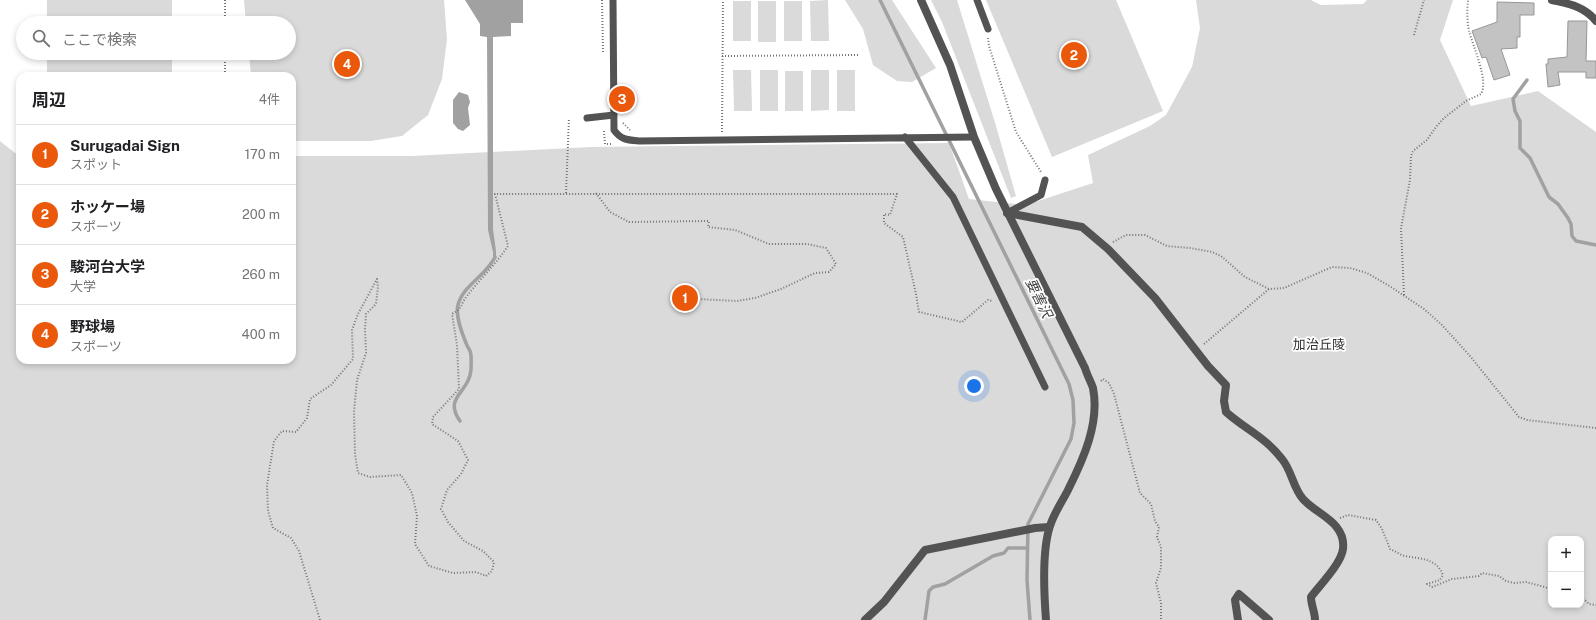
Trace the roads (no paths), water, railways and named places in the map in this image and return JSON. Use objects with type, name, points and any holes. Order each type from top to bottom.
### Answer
[{"type":"street","points":[[921,0],[950,65],[974,137],[996,189],[1084,368],[1092,388],[1094,411],[1092,432],[1082,462],[1049,527],[1044,590],[1046,620]]},
{"type":"street","points":[[1552,0],[1576,5],[1585,9],[1596,21]]},
{"type":"street","points":[[1007,213],[1082,227],[1105,246],[1155,298],[1196,351],[1226,385],[1224,401],[1226,412],[1271,446],[1287,466],[1303,499],[1333,523],[1343,538],[1343,550],[1337,564],[1311,597],[1315,620]]},
{"type":"street","points":[[865,620],[884,602],[925,550],[1035,528],[1049,527]]},
{"type":"street","points":[[1238,620],[1235,600],[1239,594],[1269,620]]},
{"type":"lane","points":[[613,0],[614,130],[618,136],[624,140],[974,137]]},
{"type":"lane","points":[[977,0],[988,29]]},
{"type":"lane","points":[[587,118],[614,115]]},
{"type":"lane","points":[[905,137],[953,197],[1044,387]]},
{"type":"lane","points":[[1007,213],[1041,195],[1046,180]]},
{"type":"waterway","name":"要害沢","points":[[880,0],[1069,384],[1073,400],[1074,423],[1071,439],[1028,524],[1027,580],[1030,620]]},
{"type":"waterway","points":[[1527,80],[1513,99],[1515,111],[1520,121],[1520,148],[1530,158],[1549,197],[1558,204],[1568,218],[1571,224],[1572,236],[1576,241],[1596,245]]},
{"type":"waterway","points":[[460,421],[454,406],[455,400],[469,378],[471,370],[471,355],[459,324],[457,309],[465,292],[487,269],[495,257]]},
{"type":"waterway","points":[[925,620],[929,591],[933,587],[945,584],[993,556],[1004,553],[1008,548],[1027,548]]},
{"type":"place","name":"ホッケー場","points":[[1074,55]]},
{"type":"place","name":"野球場","points":[[347,64]]},
{"type":"place","name":"駿河台大学","points":[[622,99]]},
{"type":"place","name":"Surugadai Sign","points":[[685,298]]},
{"type":"park label","name":"加治丘陵","points":[[1319,344]]}]
